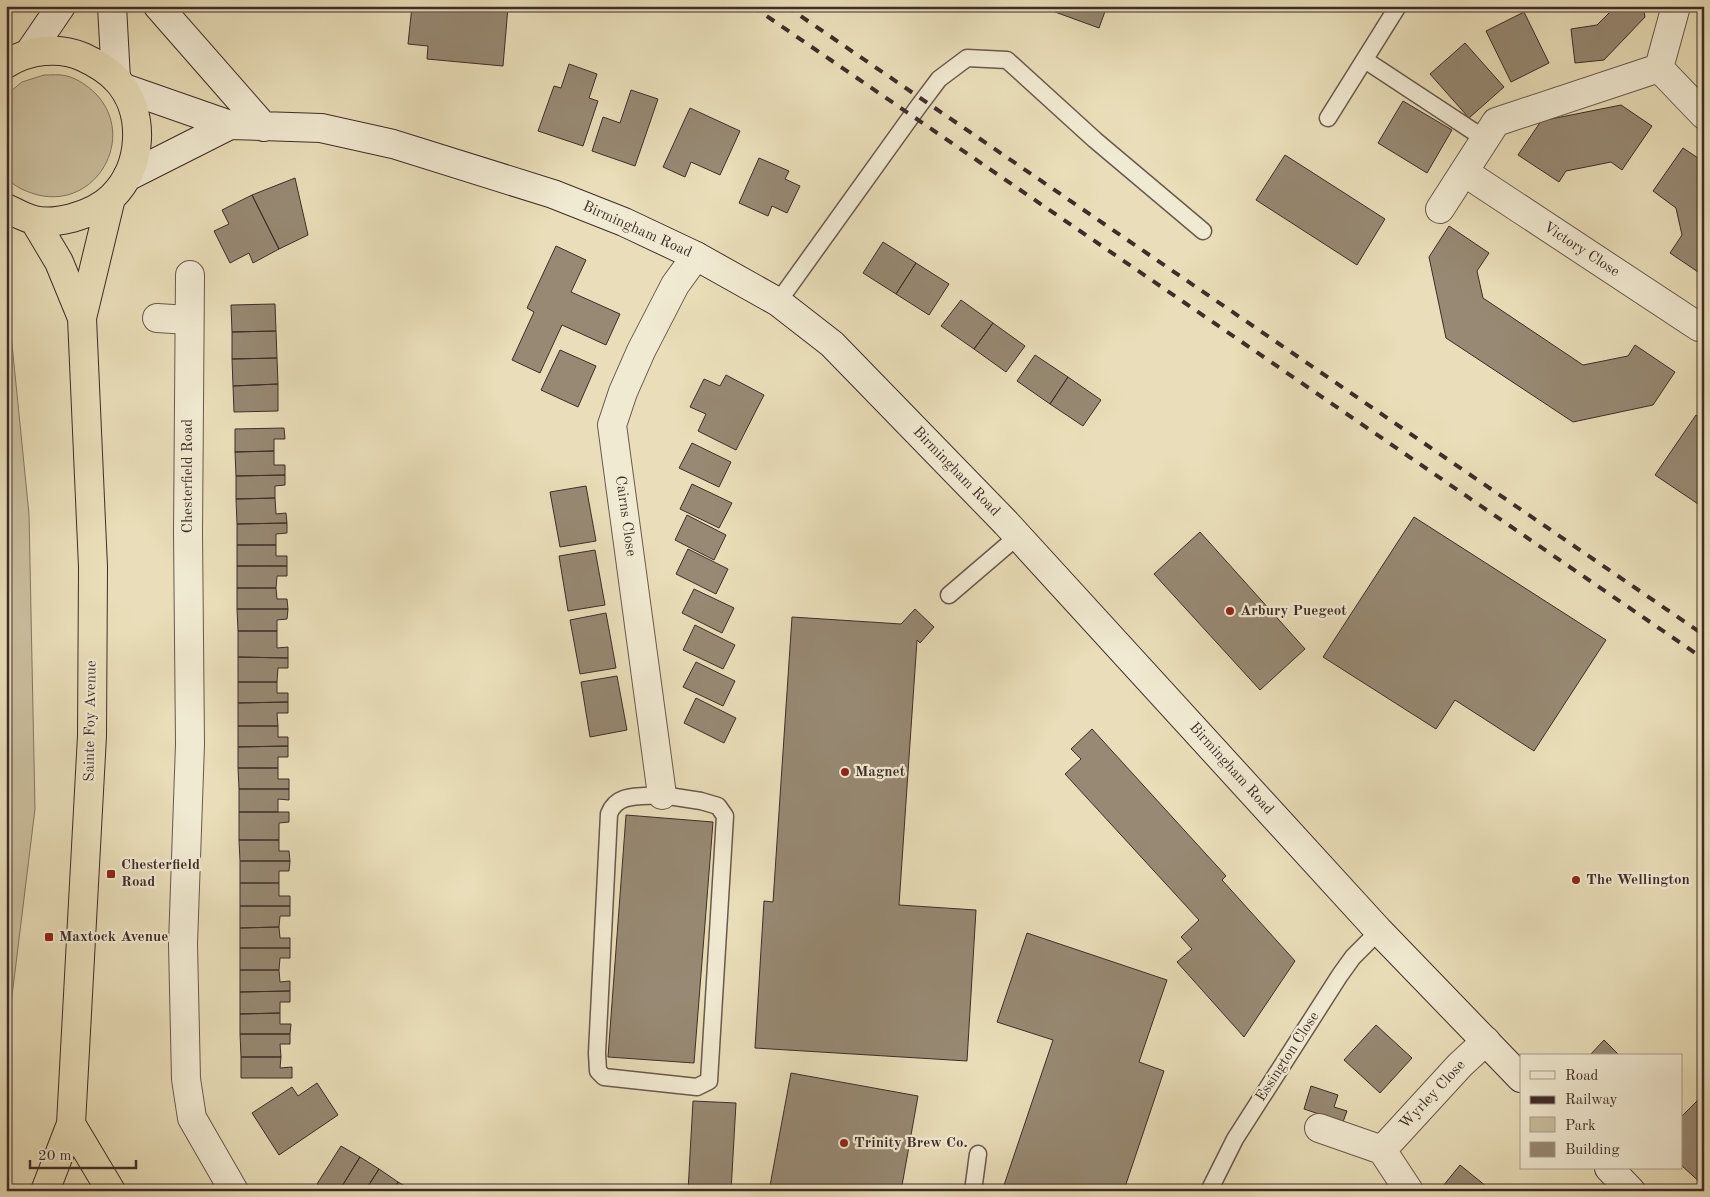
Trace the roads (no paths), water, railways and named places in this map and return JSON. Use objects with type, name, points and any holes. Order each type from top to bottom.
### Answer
[{"type":"highway","points":[[18,59],[46,50],[74,53],[101,65],[120,83]]},
{"type":"highway","name":"Sainte Foy Avenue","points":[[45,1191],[71,1124],[92,736],[93,567],[82,318],[119,188],[136,156],[138,132],[134,109],[120,83]]},
{"type":"highway","points":[[6,208],[34,220],[60,221],[87,213],[119,188]]},
{"type":"highway","name":"Sainte Foy Avenue","points":[[34,220],[59,262],[82,318]]},
{"type":"highway","points":[[71,1124],[111,1191]]},
{"type":"street","points":[[18,59],[61,6]]},
{"type":"street","points":[[112,6],[120,83]]},
{"type":"street","points":[[158,6],[264,127]]},
{"type":"street","points":[[1660,68],[1676,6]]},
{"type":"street","points":[[1660,68],[1704,115]]},
{"type":"street","points":[[1440,209],[1496,122],[1660,68]]},
{"type":"street","name":"Birmingham Road","points":[[120,83],[230,125],[321,128],[402,146],[553,194],[624,222],[696,256],[778,302],[832,344],[1018,536],[1379,931],[1520,1077]]},
{"type":"street","points":[[119,188],[230,125]]},
{"type":"street","name":"Victory Close","points":[[1464,172],[1699,327]]},
{"type":"street","name":"Cairns Close","points":[[662,795],[612,425],[623,392],[641,351],[675,285],[696,256]]},
{"type":"street","name":"Chesterfield Road","points":[[190,276],[188,533],[190,744],[183,944],[186,1079],[192,1118],[234,1191]]},
{"type":"street","points":[[157,318],[189,320]]},
{"type":"street","name":"Wyrley Close","points":[[1382,1150],[1460,1065],[1486,1041]]},
{"type":"street","points":[[1319,1128],[1382,1150],[1409,1191]]},
{"type":"street","points":[[1611,1170],[1631,1191]]},
{"type":"lane","points":[[1328,118],[1398,6]]},
{"type":"lane","points":[[778,302],[939,79],[967,58],[1007,60],[1096,140],[1203,231]]},
{"type":"lane","points":[[1365,60],[1485,138]]},
{"type":"lane","points":[[949,595],[1018,536]]},
{"type":"lane","points":[[662,795],[701,801],[718,806],[725,816],[709,1081],[697,1087],[604,1077],[598,1070],[597,1053],[609,814],[612,805],[620,799],[662,795]]},
{"type":"lane","name":"Essington Close","points":[[1209,1191],[1235,1140],[1340,976],[1353,957],[1379,931]]},
{"type":"lane","points":[[973,1191],[978,1154]]},
{"type":"railway","points":[[752,6],[1704,659]]},
{"type":"railway","points":[[786,6],[1704,635]]},
{"type":"place","name":"Arbury Puegeot","points":[[1230,611]]},
{"type":"place","name":"Magnet","points":[[845,772]]},
{"type":"place","name":"Chesterfield Road","points":[[111,874]]},
{"type":"place","name":"The Wellington","points":[[1576,880]]},
{"type":"place","name":"Maxtock Avenue","points":[[49,937]]},
{"type":"place","name":"Trinity Brew Co.","points":[[844,1143]]}]
